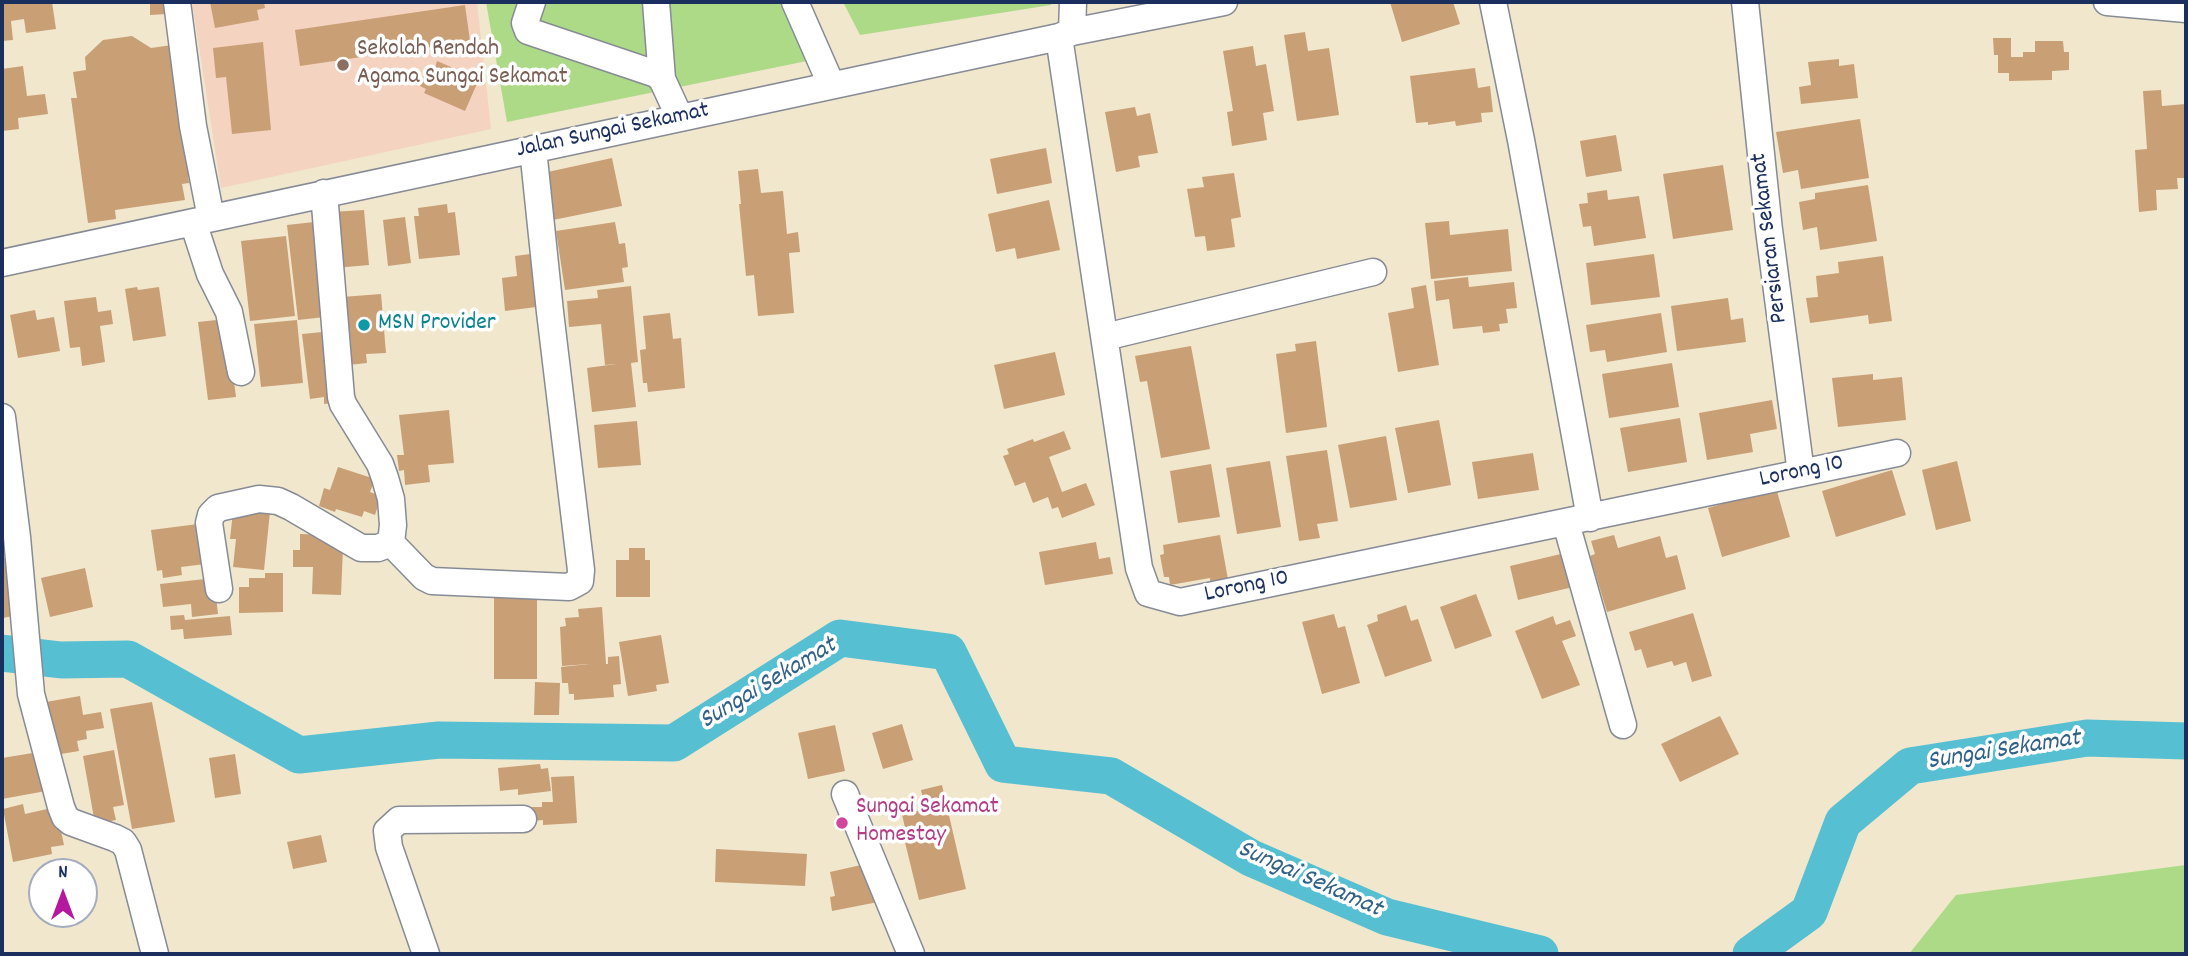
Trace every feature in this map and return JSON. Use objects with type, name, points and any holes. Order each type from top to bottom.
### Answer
[{"type":"street","points":[[177,2],[210,274],[229,312],[241,372]]},
{"type":"street","points":[[532,2],[525,23],[528,31],[652,72],[662,79]]},
{"type":"street","points":[[656,2],[662,79],[680,118]]},
{"type":"street","points":[[795,2],[831,85]]},
{"type":"street","name":"Lorong 10","points":[[1073,2],[1065,35],[1139,568],[1149,593],[1180,602],[1897,453]]},
{"type":"street","name":"Jalan Sungai Sekamat","points":[[2,263],[1065,35],[1168,7],[1224,2]]},
{"type":"street","points":[[1493,2],[1521,140],[1578,521],[1623,725]]},
{"type":"street","name":"Persiaran Sekamat","points":[[1745,2],[1769,230],[1801,473]]},
{"type":"street","points":[[2107,2],[2186,9]]},
{"type":"street","points":[[391,543],[424,577],[432,581],[569,587],[580,581],[581,570],[533,149]]},
{"type":"street","points":[[324,193],[341,397],[380,464],[385,478],[391,499],[391,543]]},
{"type":"street","points":[[1105,337],[1373,272]]},
{"type":"street","points":[[2,417],[17,537],[31,694],[61,807],[65,817],[71,822],[123,842],[128,850],[155,954]]},
{"type":"street","points":[[219,589],[209,523],[211,515],[218,509],[259,499],[278,501],[361,548],[378,548],[391,543]]},
{"type":"street","points":[[845,793],[911,954]]},
{"type":"street","points":[[426,954],[389,847],[387,831],[399,820],[523,819]]},
{"type":"shaded area","name":"Sekolah Rendah Agama Sungai Sekamat","points":[[192,2],[477,2],[491,129],[221,188]]},
{"type":"green space","points":[[486,2],[786,2],[812,60],[507,122]]},
{"type":"green space","points":[[843,2],[1051,2],[1051,5],[860,35]]},
{"type":"green space","points":[[2186,865],[2186,954],[1909,954],[1956,895]]},
{"type":"building","points":[[2,2],[52,2],[56,29],[26,33],[24,19],[11,21],[13,40],[2,41]]},
{"type":"building","points":[[150,2],[166,2],[167,14],[150,15]]},
{"type":"building","points":[[210,2],[264,2],[265,8],[257,10],[259,20],[215,28]]},
{"type":"building","points":[[1390,2],[1453,2],[1460,24],[1402,42]]},
{"type":"building","points":[[465,5],[470,41],[300,66],[295,30]]},
{"type":"building","points":[[1305,32],[1308,51],[1329,48],[1339,115],[1297,121],[1284,35]]},
{"type":"building","points":[[132,36],[151,48],[179,44],[200,172],[188,174],[189,183],[182,184],[185,200],[115,210],[116,219],[88,223],[71,98],[77,98],[73,72],[86,70],[85,57],[103,40]]},
{"type":"building","points":[[1993,38],[2011,38],[2011,57],[2023,57],[2023,52],[2035,52],[2035,41],[2063,41],[2064,52],[2069,52],[2069,70],[2052,71],[2052,80],[2009,81],[2009,73],[1998,73],[1998,55],[1994,55]]},
{"type":"building","points":[[263,42],[271,130],[232,134],[226,77],[216,78],[213,48]]},
{"type":"building","points":[[1253,46],[1256,66],[1266,64],[1274,111],[1263,113],[1267,140],[1232,146],[1227,112],[1233,111],[1223,51]]},
{"type":"building","points":[[1839,59],[1839,66],[1854,64],[1858,98],[1801,104],[1799,87],[1811,85],[1808,62]]},
{"type":"building","points":[[437,61],[479,79],[465,111],[424,93],[426,89],[420,86],[428,65],[435,68]]},
{"type":"building","points":[[23,66],[27,96],[45,94],[48,114],[18,118],[19,129],[2,131],[2,69]]},
{"type":"building","points":[[1475,68],[1478,88],[1490,86],[1493,112],[1481,113],[1482,122],[1456,126],[1455,121],[1428,125],[1428,122],[1416,123],[1410,76]]},
{"type":"building","points":[[2161,90],[2162,106],[2186,104],[2186,178],[2177,178],[2178,189],[2156,190],[2157,210],[2139,212],[2135,150],[2147,149],[2143,91]]},
{"type":"building","points":[[1135,107],[1137,116],[1150,113],[1158,153],[1138,156],[1140,167],[1116,172],[1105,112]]},
{"type":"building","points":[[1860,119],[1869,178],[1801,189],[1798,170],[1783,173],[1776,132]]},
{"type":"building","points":[[1616,135],[1622,171],[1586,177],[1580,141]]},
{"type":"building","points":[[1046,148],[1052,183],[997,194],[990,159]]},
{"type":"building","points":[[612,158],[622,206],[553,220],[543,173]]},
{"type":"building","points":[[1723,165],[1733,230],[1673,239],[1663,174]]},
{"type":"building","points":[[758,169],[761,193],[783,191],[787,234],[798,232],[800,252],[789,253],[794,313],[758,316],[754,275],[746,276],[738,171]]},
{"type":"building","points":[[1234,173],[1241,217],[1231,219],[1235,247],[1207,251],[1205,236],[1195,237],[1187,189],[1204,187],[1202,177]]},
{"type":"building","points":[[1868,185],[1877,241],[1820,250],[1817,227],[1803,230],[1799,202],[1815,199],[1815,193]]},
{"type":"building","points":[[1607,190],[1608,200],[1639,196],[1646,238],[1594,246],[1591,226],[1583,227],[1579,204],[1588,203],[1587,193]]},
{"type":"building","points":[[1049,200],[1060,250],[1017,259],[1015,248],[996,252],[988,214]]},
{"type":"building","points":[[447,204],[448,213],[455,212],[460,255],[419,259],[414,216],[419,216],[418,208]]},
{"type":"building","points":[[364,210],[369,265],[335,268],[331,212]]},
{"type":"building","points":[[405,217],[411,263],[388,266],[383,220]]},
{"type":"building","points":[[323,221],[334,316],[298,320],[287,225]]},
{"type":"building","points":[[1449,221],[1450,235],[1508,229],[1512,271],[1431,279],[1425,223]]},
{"type":"building","points":[[615,222],[619,244],[625,243],[628,267],[622,268],[624,282],[565,290],[556,231]]},
{"type":"building","points":[[286,236],[295,316],[250,321],[241,241]]},
{"type":"building","points":[[538,253],[544,306],[505,311],[502,278],[517,276],[515,256]]},
{"type":"building","points":[[1654,254],[1660,297],[1591,305],[1586,263]]},
{"type":"building","points":[[1883,256],[1892,321],[1869,324],[1868,315],[1810,323],[1806,298],[1818,297],[1816,276],[1839,273],[1838,262]]},
{"type":"building","points":[[1468,277],[1469,287],[1514,282],[1517,308],[1506,309],[1508,323],[1499,324],[1500,331],[1483,333],[1482,326],[1453,329],[1449,299],[1436,301],[1434,281]]},
{"type":"building","points":[[1426,285],[1439,365],[1398,372],[1388,313],[1414,308],[1411,288]]},
{"type":"building","points":[[631,286],[638,362],[631,363],[636,407],[592,412],[587,368],[616,364],[605,365],[601,324],[569,327],[567,301],[598,298],[597,290]]},
{"type":"building","points":[[137,287],[138,290],[159,287],[166,336],[133,341],[125,289]]},
{"type":"building","name":"MSN Provider","points":[[381,294],[386,353],[366,354],[367,363],[348,365],[342,297]]},
{"type":"building","points":[[96,297],[98,312],[111,310],[113,324],[100,326],[105,362],[82,366],[80,347],[70,348],[64,301]]},
{"type":"building","points":[[1728,298],[1731,320],[1743,318],[1746,342],[1677,351],[1671,306]]},
{"type":"building","points":[[35,310],[37,320],[54,317],[60,351],[18,358],[10,315]]},
{"type":"building","points":[[670,313],[673,339],[681,338],[685,388],[648,392],[647,383],[643,383],[640,350],[646,349],[643,316]]},
{"type":"building","points":[[1661,313],[1667,352],[1607,362],[1605,350],[1590,352],[1586,325]]},
{"type":"building","points":[[226,319],[236,397],[208,400],[198,322]]},
{"type":"building","points":[[297,320],[303,383],[261,387],[254,324]]},
{"type":"building","points":[[333,331],[342,402],[324,404],[324,397],[310,399],[302,334]]},
{"type":"building","points":[[1316,341],[1327,427],[1286,433],[1276,354],[1296,351],[1295,344]]},
{"type":"building","points":[[1191,346],[1210,449],[1161,458],[1147,381],[1140,382],[1135,356]]},
{"type":"building","points":[[1055,352],[1065,395],[1004,409],[994,365]]},
{"type":"building","points":[[1672,363],[1679,407],[1609,418],[1602,374]]},
{"type":"building","points":[[1873,374],[1873,380],[1902,377],[1906,420],[1838,427],[1832,378]]},
{"type":"building","points":[[1772,400],[1777,429],[1750,434],[1753,452],[1707,460],[1699,413]]},
{"type":"building","points":[[449,410],[454,463],[428,465],[430,482],[405,485],[404,470],[399,471],[397,455],[404,455],[399,415]]},
{"type":"building","points":[[1680,418],[1687,462],[1628,472],[1620,428]]},
{"type":"building","points":[[1439,420],[1451,485],[1408,493],[1395,428]]},
{"type":"building","points":[[637,421],[641,465],[598,468],[594,425]]},
{"type":"building","points":[[1064,431],[1071,449],[1049,457],[1062,492],[1086,483],[1095,505],[1062,518],[1058,507],[1052,509],[1048,497],[1033,503],[1025,482],[1015,486],[1003,456],[1009,454],[1007,449]]},
{"type":"building","points":[[1386,436],[1397,500],[1350,508],[1338,445]]},
{"type":"building","points":[[1327,450],[1338,521],[1317,524],[1320,538],[1299,541],[1286,456]]},
{"type":"building","points":[[1533,453],[1539,490],[1478,499],[1472,462]]},
{"type":"building","points":[[1270,461],[1281,527],[1237,534],[1226,468]]},
{"type":"building","points":[[1957,461],[1971,521],[1936,530],[1922,470]]},
{"type":"building","points":[[1211,464],[1220,517],[1178,523],[1170,471]]},
{"type":"building","points":[[338,467],[375,479],[370,492],[381,496],[375,515],[364,511],[362,517],[319,506],[324,488],[330,490]]},
{"type":"building","points":[[1892,470],[1906,515],[1836,537],[1822,491]]},
{"type":"building","points":[[1776,488],[1790,537],[1722,557],[1708,508]]},
{"type":"building","points":[[233,511],[270,512],[264,570],[233,567],[236,539],[230,539]]},
{"type":"building","points":[[206,523],[213,563],[181,567],[182,575],[163,578],[162,570],[157,571],[151,530]]},
{"type":"building","points":[[300,534],[334,535],[343,547],[341,595],[312,594],[313,567],[293,567],[293,550],[300,550]]},
{"type":"building","points":[[1220,535],[1229,585],[1211,588],[1210,578],[1170,585],[1169,577],[1164,577],[1160,555],[1164,554],[1163,545]]},
{"type":"building","points":[[1614,535],[1618,548],[1660,536],[1666,558],[1677,555],[1686,589],[1607,612],[1590,556],[1595,554],[1591,541]]},
{"type":"building","points":[[1096,542],[1099,559],[1110,557],[1113,574],[1045,585],[1039,552]]},
{"type":"building","points":[[629,548],[645,548],[645,560],[650,560],[650,597],[616,597],[616,560],[629,560]]},
{"type":"building","points":[[1565,553],[1573,587],[1518,600],[1510,566]]},
{"type":"building","points":[[15,556],[26,614],[2,618],[2,558]]},
{"type":"building","points":[[85,568],[93,607],[50,617],[41,578]]},
{"type":"building","points":[[265,573],[283,573],[283,612],[239,613],[239,587],[249,587],[249,578],[265,578]]},
{"type":"building","points":[[214,578],[218,614],[192,617],[191,604],[163,607],[160,584]]},
{"type":"building","points":[[494,590],[537,590],[537,679],[494,679]]},
{"type":"building","points":[[1476,594],[1492,636],[1455,649],[1440,607]]},
{"type":"building","points":[[1406,605],[1411,621],[1418,619],[1432,661],[1385,677],[1367,625],[1378,621],[1377,615]]},
{"type":"building","points":[[602,607],[606,664],[608,657],[619,656],[621,684],[613,685],[614,697],[574,700],[574,694],[569,694],[568,683],[562,683],[561,667],[589,664],[562,666],[560,627],[566,626],[565,618],[579,617],[578,609]]},
{"type":"building","points":[[1693,613],[1712,676],[1692,682],[1686,662],[1674,666],[1672,661],[1647,668],[1641,649],[1635,651],[1629,632]]},
{"type":"building","points":[[1334,614],[1338,628],[1345,626],[1360,683],[1322,694],[1302,622]]},
{"type":"building","points":[[184,615],[185,620],[230,616],[232,635],[184,639],[183,629],[171,630],[170,616]]},
{"type":"building","points":[[1553,616],[1556,625],[1570,620],[1576,636],[1562,641],[1580,685],[1542,699],[1515,631]]},
{"type":"building","points":[[661,635],[669,683],[656,685],[657,691],[628,696],[619,642]]},
{"type":"building","points":[[535,682],[560,683],[559,715],[534,715]]},
{"type":"building","points":[[80,696],[83,715],[101,712],[104,728],[86,731],[87,739],[77,741],[79,751],[55,755],[46,702]]},
{"type":"building","points":[[152,702],[175,822],[132,829],[110,709]]},
{"type":"building","points":[[1720,716],[1739,754],[1680,782],[1661,744]]},
{"type":"building","points":[[902,724],[913,760],[883,769],[872,733]]},
{"type":"building","points":[[835,725],[845,771],[808,779],[798,733]]},
{"type":"building","points":[[114,750],[124,805],[113,807],[116,820],[95,824],[83,756]]},
{"type":"building","points":[[39,752],[46,791],[2,799],[2,758]]},
{"type":"building","points":[[235,754],[241,794],[215,798],[209,758]]},
{"type":"building","points":[[540,764],[541,769],[548,768],[551,791],[518,795],[518,789],[500,791],[498,768]]},
{"type":"building","points":[[574,776],[577,823],[543,825],[543,820],[532,821],[531,807],[542,807],[542,802],[553,802],[551,777]]},
{"type":"building","points":[[942,785],[966,889],[919,900],[903,834],[906,833],[902,814],[925,809],[921,790]]},
{"type":"building","points":[[23,804],[25,814],[56,807],[64,845],[51,847],[52,854],[13,862],[3,809]]},
{"type":"building","points":[[321,835],[327,862],[293,869],[287,842]]},
{"type":"building","points":[[716,849],[807,854],[805,886],[715,882]]},
{"type":"building","points":[[870,863],[878,902],[832,911],[830,897],[835,896],[830,872]]},
{"type":"waterway","name":"Sungai Sekamat","points":[[2,653],[61,660],[128,659],[299,755],[439,740],[674,743],[840,638],[948,652],[1003,764],[1111,776],[1251,858],[1387,917],[1540,954]]},
{"type":"waterway","name":"Sungai Sekamat","points":[[1751,954],[1809,912],[1843,822],[1910,766],[2087,738],[2186,741]]},
{"type":"place","name":"Sekolah Rendah Agama Sungai Sekamat","points":[[343,65]]},
{"type":"place","name":"MSN Provider","points":[[364,325]]},
{"type":"place","name":"Sungai Sekamat Homestay","points":[[842,823]]}]
